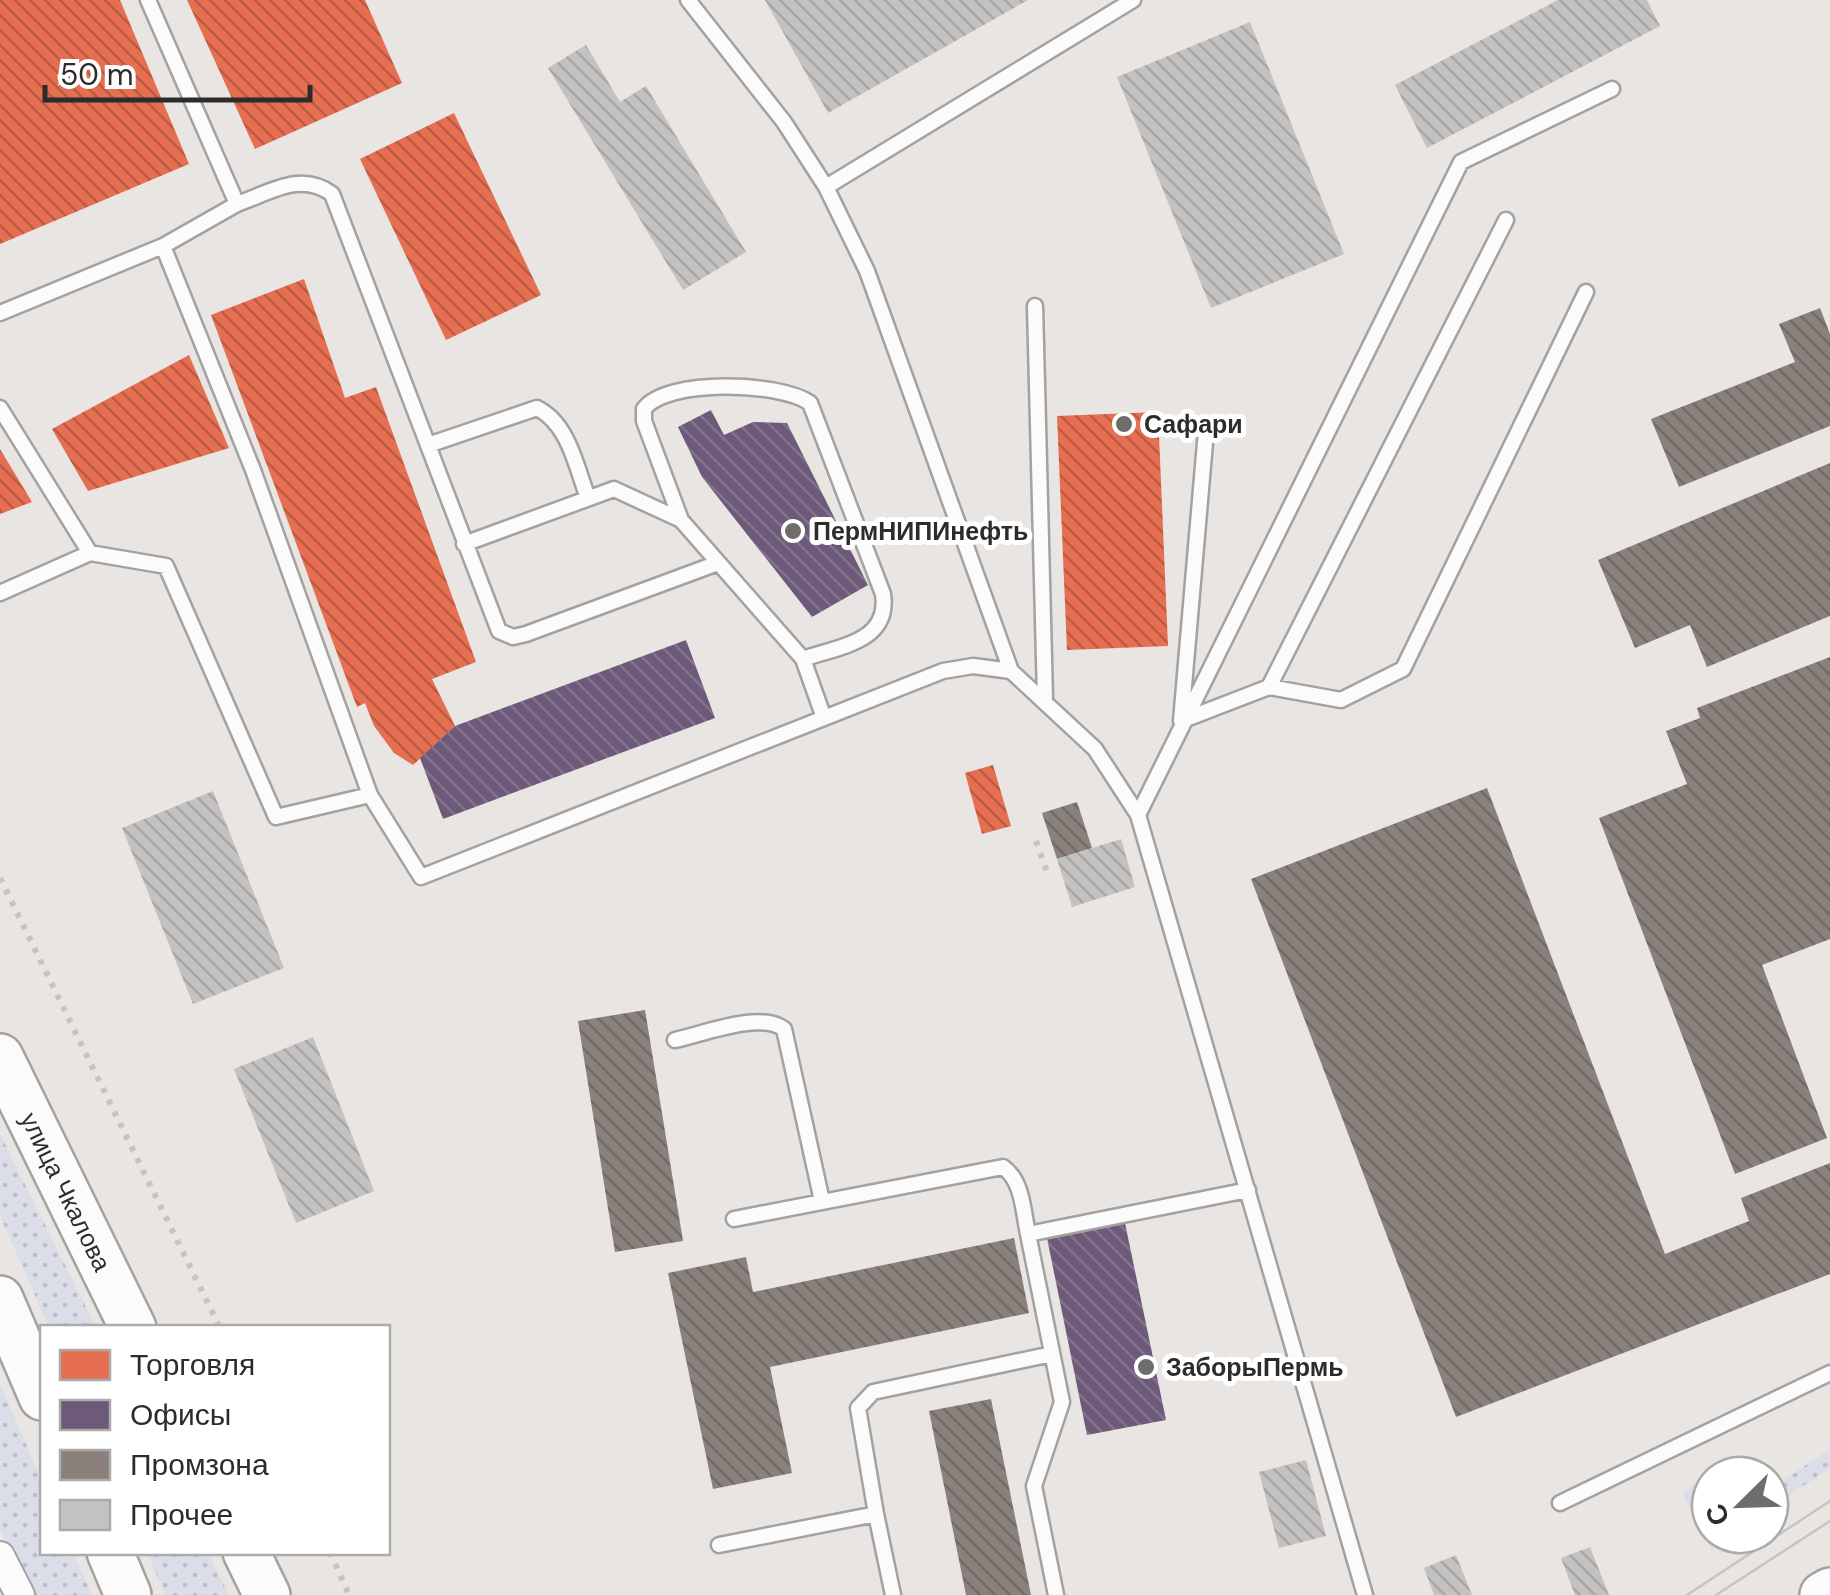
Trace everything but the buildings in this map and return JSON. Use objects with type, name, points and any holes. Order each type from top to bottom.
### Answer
[{"type":"main road","name":"улица Чкалова","points":[[0,1057],[132,1325]]},
{"type":"main road","points":[[0,1299],[40,1392]]},
{"type":"main road","points":[[111,1555],[128,1595]]},
{"type":"main road","points":[[247,1555],[267,1595]]},
{"type":"main road","points":[[1823,1595],[1830,1590]]},
{"type":"street","points":[[0,1556],[20,1595]]},
{"type":"lane","points":[[148,0],[237,204]]},
{"type":"lane","points":[[688,0],[784,122],[826,187],[866,270],[1011,671]]},
{"type":"lane","points":[[826,187],[1133,0]]},
{"type":"lane","points":[[1138,816],[1181,721],[1461,162],[1612,89]]},
{"type":"lane","points":[[0,313],[162,246],[237,204],[301,180],[317,183],[332,194],[491,616],[500,631],[513,637],[718,562]]},
{"type":"lane","points":[[1269,687],[1506,220]]},
{"type":"lane","points":[[162,246],[252,470],[370,795],[421,877],[943,671],[973,666],[1011,671],[1045,698],[1095,749],[1138,816],[1365,1595]]},
{"type":"lane","points":[[1181,721],[1269,687],[1342,700],[1404,668],[1586,292]]},
{"type":"lane","points":[[1035,306],[1045,698]]},
{"type":"lane","points":[[681,520],[644,421],[644,410],[652,399],[684,388],[779,390],[796,393],[810,403],[877,577],[886,615],[879,628],[865,636],[802,659]]},
{"type":"lane","points":[[0,408],[90,554]]},
{"type":"lane","points":[[428,445],[537,408],[552,416],[564,434],[588,498]]},
{"type":"lane","points":[[1181,721],[1206,432]]},
{"type":"lane","points":[[464,544],[614,489],[626,491],[681,520],[718,562],[802,659],[824,718]]},
{"type":"lane","points":[[0,592],[90,554],[166,566],[276,817],[370,795]]},
{"type":"lane","points":[[675,1040],[760,1022],[775,1022],[784,1029],[822,1201]]},
{"type":"lane","points":[[734,1219],[1003,1167],[1013,1174],[1020,1192],[1062,1402],[1034,1486],[1056,1595]]},
{"type":"lane","points":[[1028,1234],[1248,1190]]},
{"type":"lane","points":[[892,1595],[858,1408],[872,1392],[1052,1354]]},
{"type":"lane","points":[[1560,1503],[1830,1373]]},
{"type":"lane","points":[[719,1545],[876,1514]]},
{"type":"path","points":[[1036,841],[1048,875]]},
{"type":"path","points":[[0,878],[219,1325]]},
{"type":"path","points":[[331,1555],[350,1595]]},
{"type":"shaded area","points":[[0,1134],[95,1325],[48,1325],[0,1216]]},
{"type":"shaded area","points":[[0,1384],[40,1476],[40,1555],[74,1555],[92,1595],[32,1595],[0,1530]]},
{"type":"shaded area","points":[[1830,1449],[1830,1468],[1790,1495],[1790,1476]]},
{"type":"shaded area","points":[[1690,1488],[1690,1508],[1682,1493]]},
{"type":"shaded area","points":[[148,1555],[209,1555],[229,1595],[165,1595]]},
{"type":"tram line","points":[[1687,1595],[1830,1501]]},
{"type":"tram line","points":[[1716,1595],[1830,1521]]},
{"type":"place","name":"Сафари","points":[[1124,424]]},
{"type":"place","name":"ПермНИПИнефть","points":[[793,531]]},
{"type":"place","name":"ЗаборыПермь","points":[[1146,1367]]}]
